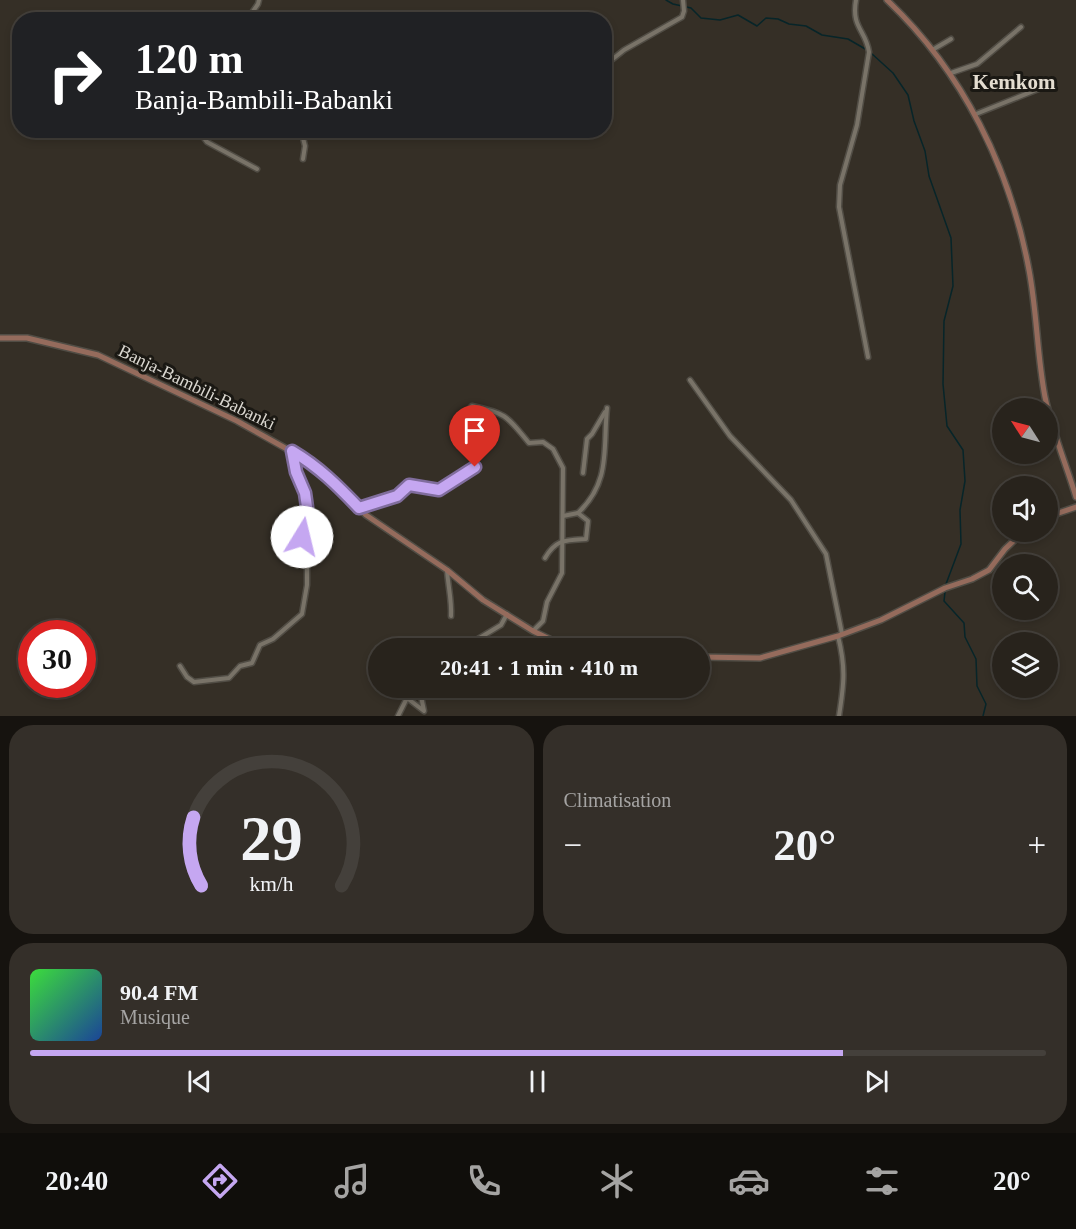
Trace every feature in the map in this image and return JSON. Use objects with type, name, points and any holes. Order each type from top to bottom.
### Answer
[{"type":"street","points":[[612,60],[644,37],[672,25],[682,17],[683,0]]},
{"type":"street","points":[[856,0],[855,23],[868,44],[869,52],[857,124],[840,185],[839,207],[868,357]]},
{"type":"street","points":[[887,0],[934,49],[951,73],[976,114],[1004,179],[1024,246],[1047,406],[1076,497]]},
{"type":"street","points":[[951,73],[977,64],[1021,27]]},
{"type":"street","points":[[934,49],[951,39]]},
{"type":"street","points":[[976,114],[1041,88]]},
{"type":"street","points":[[204,138],[207,142],[257,169]]},
{"type":"street","points":[[303,159],[304,138]]},
{"type":"street","name":"Banja-Bambili-Babanki","points":[[0,338],[27,338],[98,355],[227,416],[292,451],[312,463],[330,478],[359,508],[385,529],[447,570],[483,600],[547,638]]},
{"type":"street","points":[[690,380],[730,436],[791,500],[826,554],[844,661],[844,687],[839,716]]},
{"type":"street","points":[[461,417],[472,406],[494,411],[509,418],[529,443],[543,442],[554,449],[563,468],[562,573],[548,602],[543,621],[533,631]]},
{"type":"street","points":[[563,516],[578,513],[587,505],[597,490],[604,471],[607,408],[587,439],[583,473]]},
{"type":"street","points":[[180,666],[187,677],[194,682],[229,678],[240,666],[252,663],[260,645],[273,639],[302,614],[307,585],[307,561],[302,537],[307,507],[292,451]]},
{"type":"street","points":[[359,508],[397,496],[409,485],[439,490],[475,467]]},
{"type":"street","points":[[1058,513],[1076,507]]},
{"type":"street","points":[[545,558],[551,548],[563,540],[586,539],[588,521],[578,513]]},
{"type":"street","points":[[710,657],[760,658],[840,635],[880,620],[945,588],[972,579],[989,570],[1012,542]]},
{"type":"street","points":[[447,570],[449,597],[452,603],[451,616]]},
{"type":"street","points":[[480,638],[501,625],[508,614]]},
{"type":"street","points":[[398,716],[407,698],[423,714]]},
{"type":"street","points":[[421,698],[423,714]]},
{"type":"waterway","points":[[666,0],[691,8],[701,18],[720,20],[738,15],[757,26],[766,18],[778,19],[789,24],[806,26],[822,35],[848,39],[867,50]]},
{"type":"waterway","points":[[871,53],[893,73],[908,95],[914,121],[925,151],[929,176],[951,238],[953,286],[944,321],[943,384],[947,426],[963,450],[965,481],[960,510],[961,544],[946,584]]},
{"type":"waterway","points":[[945,592],[944,601],[964,623],[965,637],[976,659],[977,686],[986,704],[983,716]]},
{"type":"district","name":"Kemkom","points":[[1014,82]]},
{"type":"route","points":[[302,537],[307,507],[292,451],[312,463],[330,478],[359,508],[397,496],[409,485],[439,490],[475,467]]}]
